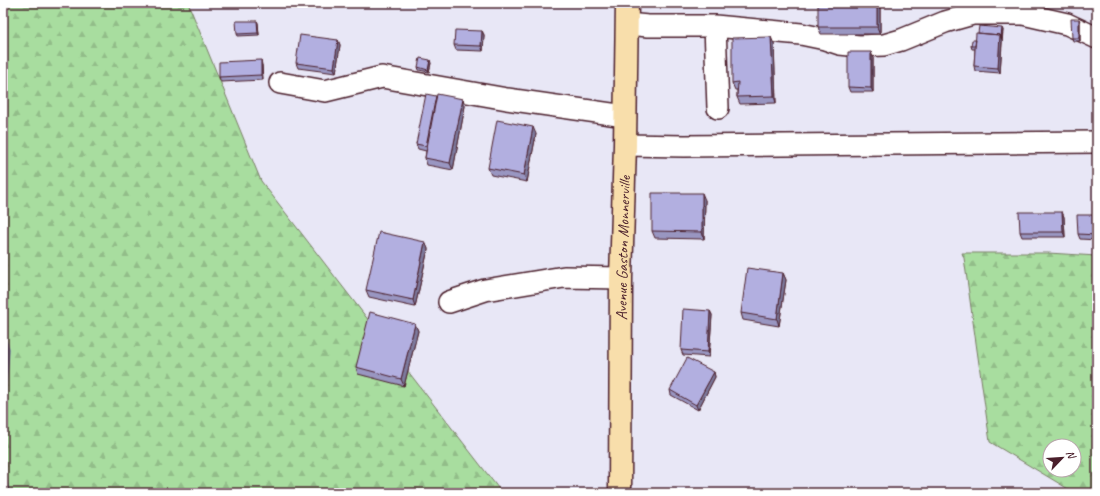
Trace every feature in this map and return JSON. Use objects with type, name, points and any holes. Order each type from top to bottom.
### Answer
[{"type":"main road","name":"Avenue Gaston Monnerville","points":[[620,493],[621,278],[627,13]]},
{"type":"street","points":[[627,13],[648,26],[715,26],[801,34],[840,44],[859,46],[884,45],[945,22],[973,14],[1023,14],[1067,24],[1097,38]]},
{"type":"street","points":[[715,26],[718,108]]},
{"type":"street","points":[[280,83],[325,91],[382,77],[507,99],[625,116]]},
{"type":"street","points":[[625,145],[700,146],[1097,142]]},
{"type":"street","points":[[449,302],[485,290],[564,277],[621,278]]},
{"type":"green space","points":[[3,3],[188,3],[261,181],[502,493],[3,493]]},
{"type":"green space","points":[[962,253],[1048,253],[1097,256],[1097,493],[1075,493],[1050,478],[1082,478],[1082,438],[1042,438],[1042,473],[990,442],[964,258]]},
{"type":"building","points":[[818,3],[877,3],[877,27],[818,27]]},
{"type":"building","points":[[1071,19],[1079,19],[1079,38],[1072,38]]},
{"type":"building","points":[[236,21],[257,21],[258,33],[237,34]]},
{"type":"building","points":[[979,26],[1002,28],[1001,37],[1000,35],[978,33]]},
{"type":"building","points":[[455,30],[482,31],[481,46],[454,45]]},
{"type":"building","points":[[976,33],[1000,35],[998,68],[974,66]]},
{"type":"building","points":[[300,35],[338,40],[334,68],[296,63]]},
{"type":"building","points":[[771,37],[774,96],[737,97],[738,82],[732,83],[732,38]]},
{"type":"building","points":[[972,40],[976,40],[975,46],[971,46]]},
{"type":"building","points":[[848,52],[871,52],[871,88],[848,87]]},
{"type":"building","points":[[420,58],[430,60],[428,70],[418,67]]},
{"type":"building","points":[[261,60],[261,75],[219,77],[219,62]]},
{"type":"building","points":[[426,94],[436,96],[426,146],[416,144]]},
{"type":"building","points":[[437,94],[463,99],[450,163],[425,158]]},
{"type":"building","points":[[497,120],[533,127],[524,175],[488,168]]},
{"type":"building","points":[[652,193],[702,193],[702,232],[652,231]]},
{"type":"building","points":[[1019,212],[1062,212],[1063,232],[1020,232]]},
{"type":"building","points":[[1077,215],[1097,215],[1097,235],[1078,234]]},
{"type":"building","points":[[379,232],[425,242],[413,300],[366,290]]},
{"type":"building","points":[[747,268],[783,273],[777,319],[741,313]]},
{"type":"building","points":[[683,309],[710,311],[708,352],[681,350]]},
{"type":"building","points":[[370,312],[415,324],[401,379],[356,367]]},
{"type":"building","points":[[687,358],[714,372],[696,405],[670,390]]},
{"type":"waterway","points":[[3,338],[7,349],[3,400]]},
{"type":"waterway","points":[[3,471],[7,493]]}]
